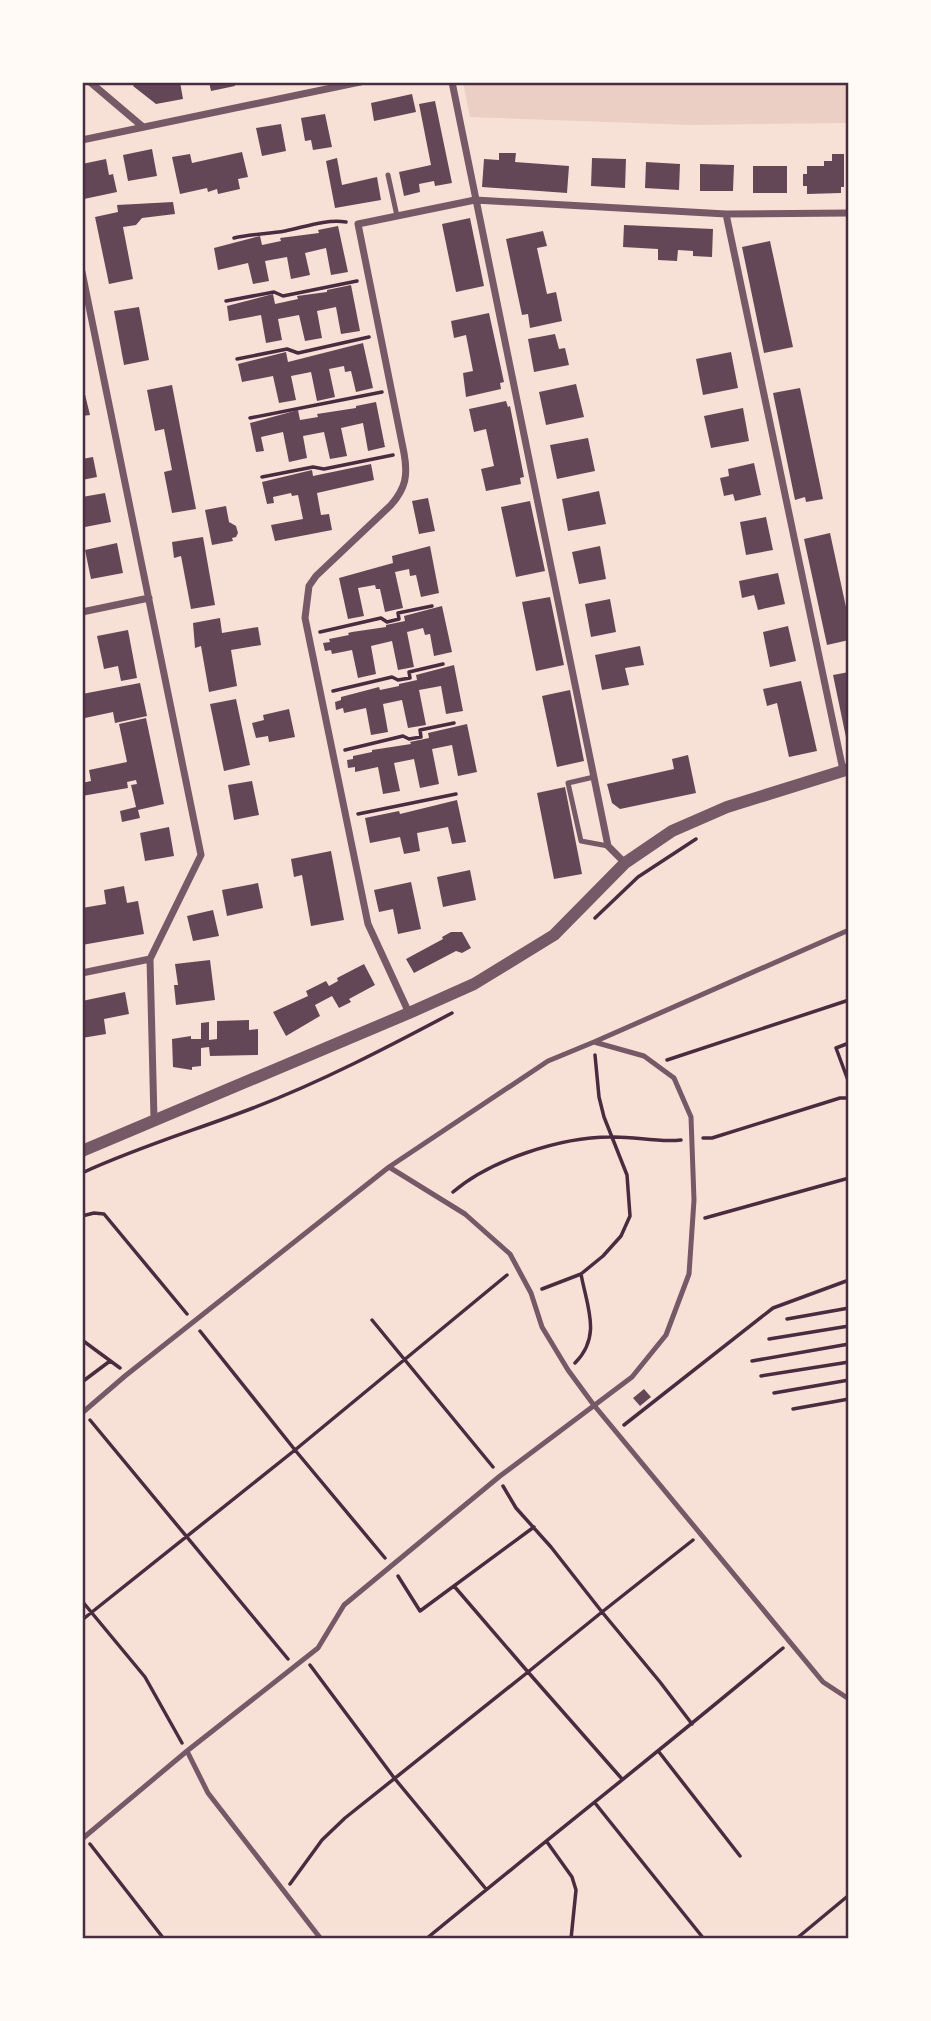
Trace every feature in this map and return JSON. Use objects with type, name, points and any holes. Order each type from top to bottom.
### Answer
[{"type":"street","points":[[90,82],[143,127]]},
{"type":"street","points":[[82,140],[360,82]]},
{"type":"street","points":[[452,82],[608,846],[625,863]]},
{"type":"street","points":[[409,1013],[368,924],[305,618],[309,586],[316,576],[399,495],[407,477],[358,224],[475,200],[726,214],[849,213]]},
{"type":"street","points":[[82,1151],[474,984],[554,935],[625,863],[672,831],[716,812],[846,769],[726,214]]},
{"type":"street","points":[[82,272],[201,855],[150,959],[153,1119]]},
{"type":"street","points":[[82,612],[149,598]]},
{"type":"street","points":[[82,973],[150,959]]},
{"type":"lane","points":[[388,175],[397,216]]},
{"type":"lane","points":[[594,777],[568,783],[581,841],[608,846]]},
{"type":"lane","points":[[83,1413],[193,1321],[389,1167],[548,1061],[849,930]]},
{"type":"lane","points":[[83,1838],[187,1751],[318,1648],[344,1605],[500,1476],[632,1377],[666,1335],[689,1273],[692,1222],[691,1117],[674,1078],[643,1056],[594,1042]]},
{"type":"lane","points":[[389,1167],[465,1214],[510,1254],[531,1293],[542,1327],[593,1404],[823,1682],[849,1699]]},
{"type":"lane","points":[[187,1751],[208,1793],[321,1939]]},
{"type":"path","points":[[234,238],[280,232],[334,220],[358,224]]},
{"type":"path","points":[[226,302],[274,292],[282,296],[369,278]]},
{"type":"path","points":[[237,359],[287,349],[298,353],[380,335]]},
{"type":"path","points":[[250,418],[391,390]]},
{"type":"path","points":[[261,477],[313,467],[324,469],[404,453]]},
{"type":"path","points":[[308,635],[381,618],[387,622],[399,620],[398,613],[432,606]]},
{"type":"path","points":[[320,693],[392,677],[398,680],[410,678],[409,671],[443,664]]},
{"type":"path","points":[[332,752],[403,736],[409,739],[421,737],[420,730],[454,723]]},
{"type":"path","points":[[346,817],[456,794]]},
{"type":"path","points":[[655,1065],[849,1000]]},
{"type":"path","points":[[531,1293],[581,1274],[603,1256],[621,1236],[630,1216],[627,1175],[610,1137],[599,1097],[594,1042]]},
{"type":"path","points":[[849,1043],[836,1048],[849,1083]]},
{"type":"path","points":[[443,1200],[468,1179],[497,1164],[578,1140],[610,1137],[671,1142],[712,1138],[840,1098],[849,1098]]},
{"type":"path","points":[[692,1222],[849,1178]]},
{"type":"path","points":[[82,1216],[104,1214],[295,1450]]},
{"type":"path","points":[[82,1620],[187,1538],[516,1268]]},
{"type":"path","points":[[568,1370],[584,1354],[591,1339],[590,1317],[581,1274]]},
{"type":"path","points":[[616,1432],[780,1304],[849,1280]]},
{"type":"path","points":[[787,1319],[849,1308]]},
{"type":"path","points":[[372,1320],[500,1476],[504,1489],[516,1508],[551,1547],[692,1724]]},
{"type":"path","points":[[769,1339],[849,1326]]},
{"type":"path","points":[[82,1340],[129,1373]]},
{"type":"path","points":[[752,1361],[849,1344]]},
{"type":"path","points":[[82,1382],[110,1360]]},
{"type":"path","points":[[761,1376],[849,1362]]},
{"type":"path","points":[[774,1393],[849,1380]]},
{"type":"path","points":[[793,1409],[849,1399]]},
{"type":"path","points":[[83,1413],[294,1666]]},
{"type":"path","points":[[285,1891],[322,1840],[701,1534]]},
{"type":"path","points":[[454,1586],[622,1779]]},
{"type":"path","points":[[82,1601],[145,1677],[187,1751]]},
{"type":"path","points":[[426,1939],[622,1779],[659,1752],[790,1642]]},
{"type":"path","points":[[305,1658],[395,1779],[486,1889]]},
{"type":"path","points":[[659,1752],[740,1856]]},
{"type":"path","points":[[595,1803],[704,1939]]},
{"type":"path","points":[[83,1838],[164,1939]]},
{"type":"path","points":[[547,1842],[572,1877],[576,1890],[571,1939]]},
{"type":"path","points":[[796,1939],[849,1895]]},
{"type":"shaded area","points":[[463,82],[849,82],[849,123],[691,125],[470,117]]},
{"type":"building","points":[[136,82],[180,82],[183,99],[156,104],[133,86]]},
{"type":"building","points":[[209,82],[234,82],[235,86],[211,91]]},
{"type":"building","points":[[412,94],[416,112],[374,121],[371,103]]},
{"type":"building","points":[[435,101],[452,183],[435,186],[434,181],[419,184],[420,192],[404,196],[399,172],[431,165],[419,104]]},
{"type":"building","points":[[325,114],[332,147],[313,150],[311,140],[305,141],[301,118]]},
{"type":"building","points":[[281,124],[286,151],[262,156],[256,128]]},
{"type":"building","points":[[152,149],[157,176],[128,181],[123,155]]},
{"type":"building","points":[[242,152],[248,177],[238,179],[240,189],[218,194],[217,189],[208,192],[207,188],[180,194],[172,157],[190,154],[192,163]]},
{"type":"building","points":[[499,153],[516,153],[515,162],[569,166],[567,193],[482,187],[484,159],[499,160]]},
{"type":"building","points":[[832,154],[844,154],[844,187],[841,187],[841,193],[807,194],[807,186],[803,186],[803,174],[807,174],[807,166],[824,166],[824,161],[832,161]]},
{"type":"building","points":[[337,158],[342,185],[377,177],[381,200],[335,208],[326,161]]},
{"type":"building","points":[[592,158],[626,159],[625,188],[591,186]]},
{"type":"building","points":[[106,159],[109,175],[113,174],[117,192],[84,199],[82,164]]},
{"type":"building","points":[[646,162],[680,164],[679,190],[645,188]]},
{"type":"building","points":[[700,164],[734,165],[733,191],[700,191]]},
{"type":"building","points":[[753,166],[787,166],[787,193],[753,193]]},
{"type":"building","points":[[173,202],[175,214],[142,218],[136,225],[123,227],[133,279],[109,284],[95,217],[118,212],[117,205]]},
{"type":"building","points":[[470,218],[484,286],[456,292],[442,224]]},
{"type":"building","points":[[624,225],[713,229],[712,257],[693,256],[693,251],[678,250],[677,261],[658,260],[658,249],[623,247]]},
{"type":"building","points":[[338,226],[348,272],[331,275],[326,248],[305,253],[310,275],[291,279],[287,257],[265,261],[269,281],[253,284],[248,263],[218,270],[214,248],[260,236],[262,245],[281,241],[280,238],[319,233],[318,230]]},
{"type":"building","points":[[543,231],[547,246],[537,248],[547,294],[556,292],[562,321],[530,328],[528,314],[522,315],[506,239]]},
{"type":"building","points":[[770,241],[793,347],[764,353],[742,247]]},
{"type":"building","points":[[351,285],[360,331],[341,334],[336,307],[317,311],[322,338],[305,341],[299,315],[278,319],[282,340],[266,343],[261,315],[229,321],[227,306],[273,294],[275,304],[298,299],[297,296]]},
{"type":"building","points":[[139,307],[149,360],[124,365],[114,311]]},
{"type":"building","points":[[489,313],[504,382],[500,383],[501,389],[466,397],[463,373],[473,371],[466,335],[454,338],[451,321]]},
{"type":"building","points":[[555,334],[559,349],[565,348],[569,365],[534,372],[528,339]]},
{"type":"building","points":[[363,343],[373,388],[356,392],[351,371],[345,372],[344,366],[329,369],[335,397],[317,401],[311,372],[291,376],[296,400],[279,403],[273,376],[242,382],[238,364],[286,352],[288,362]]},
{"type":"building","points":[[731,352],[738,388],[703,395],[696,359]]},
{"type":"building","points":[[82,382],[90,415],[82,416]]},
{"type":"building","points":[[576,384],[584,417],[546,425],[539,392]]},
{"type":"building","points":[[172,385],[196,509],[172,513],[164,472],[172,470],[164,429],[155,431],[147,390]]},
{"type":"building","points":[[800,388],[823,499],[806,502],[805,497],[795,500],[773,393]]},
{"type":"building","points":[[506,401],[508,407],[510,406],[524,477],[520,478],[521,484],[486,491],[481,469],[494,466],[486,429],[474,432],[469,409]]},
{"type":"building","points":[[376,402],[385,447],[368,451],[363,423],[341,428],[347,456],[330,459],[324,432],[303,436],[307,458],[289,462],[283,432],[261,437],[264,451],[256,452],[250,423],[298,410],[300,420],[318,417],[317,414]]},
{"type":"building","points":[[743,408],[749,441],[711,448],[704,416]]},
{"type":"building","points":[[588,438],[595,471],[557,479],[550,445]]},
{"type":"building","points":[[93,457],[97,477],[82,480],[82,459]]},
{"type":"building","points":[[754,463],[761,495],[735,501],[733,494],[724,496],[720,478],[729,476],[728,469]]},
{"type":"building","points":[[371,464],[374,480],[317,493],[321,515],[329,514],[332,530],[275,541],[271,525],[303,519],[298,495],[292,496],[291,493],[273,497],[274,503],[267,504],[262,482],[312,470],[313,476]]},
{"type":"building","points":[[599,491],[606,524],[568,531],[562,499]]},
{"type":"building","points":[[105,493],[111,522],[85,527],[82,497]]},
{"type":"building","points":[[428,498],[435,531],[419,534],[412,501]]},
{"type":"building","points":[[530,501],[545,571],[516,577],[501,507]]},
{"type":"building","points":[[226,506],[229,522],[236,526],[238,533],[232,538],[233,541],[212,545],[205,510]]},
{"type":"building","points":[[766,517],[773,550],[746,555],[740,522]]},
{"type":"building","points":[[830,533],[849,621],[849,640],[827,645],[804,539]]},
{"type":"building","points":[[203,537],[215,605],[191,609],[181,556],[174,558],[172,542]]},
{"type":"building","points":[[117,543],[123,573],[91,579],[85,550]]},
{"type":"building","points":[[430,546],[439,593],[421,597],[416,575],[410,576],[409,569],[395,572],[403,608],[385,612],[380,589],[376,589],[375,585],[358,588],[364,616],[348,619],[339,578],[393,563],[392,556]]},
{"type":"building","points":[[600,546],[606,579],[579,584],[572,552]]},
{"type":"building","points":[[778,573],[785,604],[758,610],[754,595],[742,598],[739,581]]},
{"type":"building","points":[[550,597],[564,665],[536,671],[522,602]]},
{"type":"building","points":[[610,599],[616,632],[591,637],[585,604]]},
{"type":"building","points":[[442,606],[452,652],[434,656],[430,634],[425,635],[423,628],[407,632],[414,667],[398,670],[392,641],[371,646],[376,674],[358,678],[352,650],[332,654],[331,650],[325,651],[323,643],[330,642],[329,639],[352,632],[386,627],[405,621],[404,616]]},
{"type":"building","points":[[220,618],[222,633],[258,627],[261,645],[231,650],[237,686],[209,692],[201,646],[195,648],[193,623]]},
{"type":"building","points":[[788,626],[796,661],[770,667],[763,632]]},
{"type":"building","points":[[128,630],[137,678],[121,681],[118,666],[104,669],[97,636]]},
{"type":"building","points":[[640,646],[644,665],[625,668],[629,685],[602,690],[595,655]]},
{"type":"building","points":[[454,665],[463,711],[446,714],[441,686],[419,690],[426,725],[408,728],[402,700],[383,704],[388,732],[371,735],[366,708],[344,713],[343,708],[336,710],[335,702],[341,700],[341,697],[379,687],[380,690],[399,686],[417,680],[416,675]]},
{"type":"building","points":[[849,672],[849,747],[848,747],[833,675]]},
{"type":"building","points":[[801,681],[817,751],[789,757],[777,703],[767,706],[763,689]]},
{"type":"building","points":[[140,683],[147,716],[115,723],[113,712],[85,718],[82,694]]},
{"type":"building","points":[[570,690],[584,761],[557,767],[542,696]]},
{"type":"building","points":[[236,699],[250,765],[224,771],[210,704]]},
{"type":"building","points":[[289,709],[295,737],[269,742],[268,736],[256,738],[252,723],[264,720],[263,715]]},
{"type":"building","points":[[146,718],[164,804],[138,810],[140,818],[122,822],[120,811],[136,807],[131,785],[137,784],[136,780],[127,782],[128,788],[82,796],[82,783],[91,781],[89,770],[127,762],[119,724]]},
{"type":"building","points":[[467,724],[477,772],[458,776],[452,745],[432,749],[439,784],[420,788],[414,759],[394,763],[400,791],[383,794],[378,767],[355,772],[355,767],[348,768],[347,760],[353,759],[353,756],[411,744],[410,742],[429,738],[428,733]]},
{"type":"building","points":[[688,755],[696,793],[620,809],[612,803],[607,784],[674,769],[672,759]]},
{"type":"building","points":[[252,781],[259,815],[234,820],[228,785]]},
{"type":"building","points":[[565,787],[582,874],[554,879],[537,793]]},
{"type":"building","points":[[457,800],[466,842],[452,844],[448,827],[417,833],[420,851],[404,854],[400,837],[370,843],[365,818],[399,811],[400,814]]},
{"type":"building","points":[[169,827],[174,856],[145,861],[140,833]]},
{"type":"building","points":[[331,851],[344,920],[311,926],[302,875],[294,877],[291,859]]},
{"type":"building","points":[[470,870],[476,900],[443,907],[437,877]]},
{"type":"building","points":[[411,882],[421,929],[398,934],[393,909],[379,912],[374,890]]},
{"type":"building","points":[[258,883],[263,908],[227,916],[222,890]]},
{"type":"building","points":[[124,886],[127,903],[138,901],[144,934],[82,945],[82,908],[106,904],[104,890]]},
{"type":"building","points":[[213,910],[219,936],[193,941],[187,916]]},
{"type":"building","points":[[451,932],[462,932],[471,948],[462,953],[456,951],[414,973],[406,959]]},
{"type":"building","points":[[210,960],[215,1000],[176,1005],[174,985],[178,985],[175,964]]},
{"type":"building","points":[[364,964],[375,985],[349,999],[351,1002],[339,1008],[332,996],[315,1005],[320,1016],[286,1036],[273,1012],[308,996],[306,991],[326,981],[329,986],[338,981],[337,978]]},
{"type":"building","points":[[125,992],[129,1014],[104,1019],[106,1034],[82,1038],[82,1001]]},
{"type":"building","points":[[249,1020],[249,1030],[258,1029],[258,1055],[210,1056],[209,1047],[201,1048],[201,1066],[192,1067],[192,1070],[173,1067],[172,1039],[191,1036],[191,1039],[201,1039],[201,1023],[209,1022],[209,1040],[217,1039],[217,1021]]},
{"type":"building","points":[[644,1389],[651,1397],[640,1406],[633,1398]]}]
